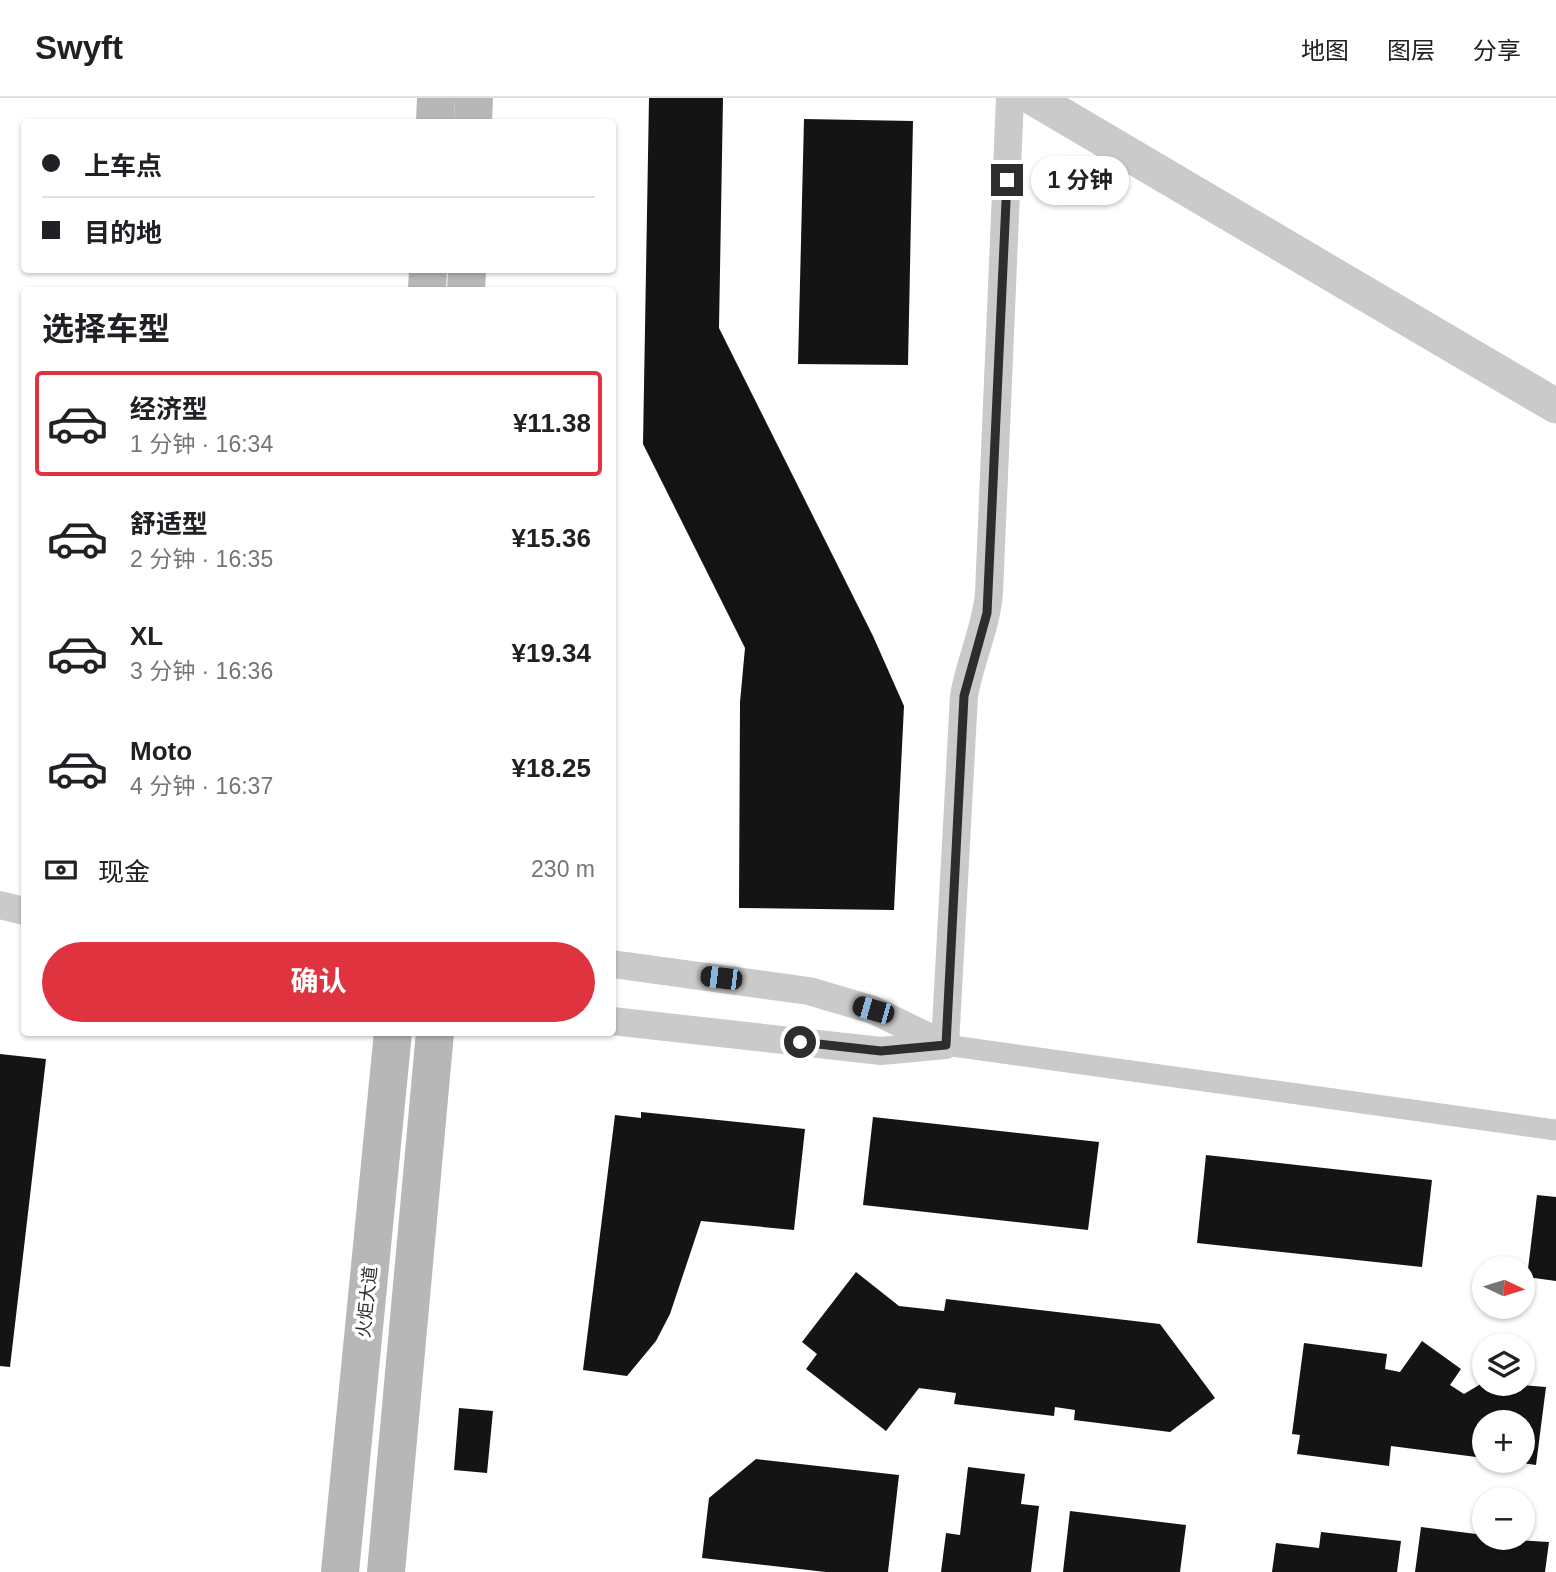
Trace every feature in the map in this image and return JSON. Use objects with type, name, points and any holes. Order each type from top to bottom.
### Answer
[{"type":"main road","points":[[435,119],[436,98]]},
{"type":"main road","points":[[473,119],[474,98]]},
{"type":"main road","name":"火炬大道","points":[[340,1572],[393,1036]]},
{"type":"main road","points":[[386,1572],[435,1036]]},
{"type":"main road","points":[[319,1572],[333,1550],[346,1516]]},
{"type":"main road","points":[[391,1526],[398,1572]]},
{"type":"street","points":[[946,1045],[964,696],[968,674],[985,623],[989,593],[1010,98]]},
{"type":"street","points":[[1033,98],[1556,406]]},
{"type":"street","points":[[0,905],[21,910]]},
{"type":"street","points":[[616,965],[809,991],[873,1010],[946,1045]]},
{"type":"street","points":[[616,1021],[881,1051],[946,1045],[1556,1130]]},
{"type":"building","points":[[649,98],[723,98],[719,328],[873,636],[904,706],[894,910],[739,908],[740,702],[745,648],[643,444]]},
{"type":"building","points":[[804,119],[913,121],[908,365],[798,364]]},
{"type":"building","points":[[0,1054],[46,1059],[10,1367],[0,1366]]},
{"type":"building","points":[[641,1112],[805,1129],[794,1230],[701,1221],[670,1314],[656,1341],[627,1376],[583,1370],[615,1115],[641,1118]]},
{"type":"building","points":[[873,1117],[1099,1142],[1088,1230],[863,1205]]},
{"type":"building","points":[[1206,1155],[1432,1180],[1422,1267],[1197,1243]]},
{"type":"building","points":[[1537,1195],[1556,1197],[1556,1281],[1535,1278],[1535,1256],[1530,1256]]},
{"type":"building","points":[[856,1272],[899,1306],[944,1311],[946,1299],[1160,1324],[1215,1398],[1170,1432],[1074,1420],[1075,1410],[1055,1407],[1054,1416],[954,1404],[956,1393],[919,1388],[886,1431],[806,1369],[817,1354],[802,1342]]},
{"type":"building","points":[[1422,1341],[1461,1369],[1450,1385],[1464,1394],[1472,1389],[1472,1396],[1535,1396],[1535,1386],[1546,1387],[1536,1465],[1535,1410],[1472,1410],[1472,1456],[1391,1446],[1389,1466],[1297,1454],[1300,1435],[1292,1434],[1304,1343],[1387,1354],[1385,1369],[1400,1372]]},
{"type":"building","points":[[459,1408],[493,1411],[487,1473],[454,1470]]},
{"type":"building","points":[[756,1459],[899,1475],[888,1572],[826,1572],[702,1558],[709,1498]]},
{"type":"building","points":[[968,1467],[1025,1474],[1021,1504],[1039,1506],[1031,1572],[941,1572],[946,1533],[960,1535]]},
{"type":"building","points":[[1070,1511],[1186,1525],[1180,1572],[1063,1572]]},
{"type":"building","points":[[1421,1527],[1472,1533],[1472,1550],[1535,1550],[1535,1541],[1549,1542],[1545,1572],[1415,1572]]},
{"type":"building","points":[[1321,1532],[1401,1541],[1397,1572],[1272,1572],[1276,1543],[1319,1548]]},
{"type":"route","points":[[800,1042],[881,1051],[946,1045],[964,696],[987,613],[1007,180]]}]
